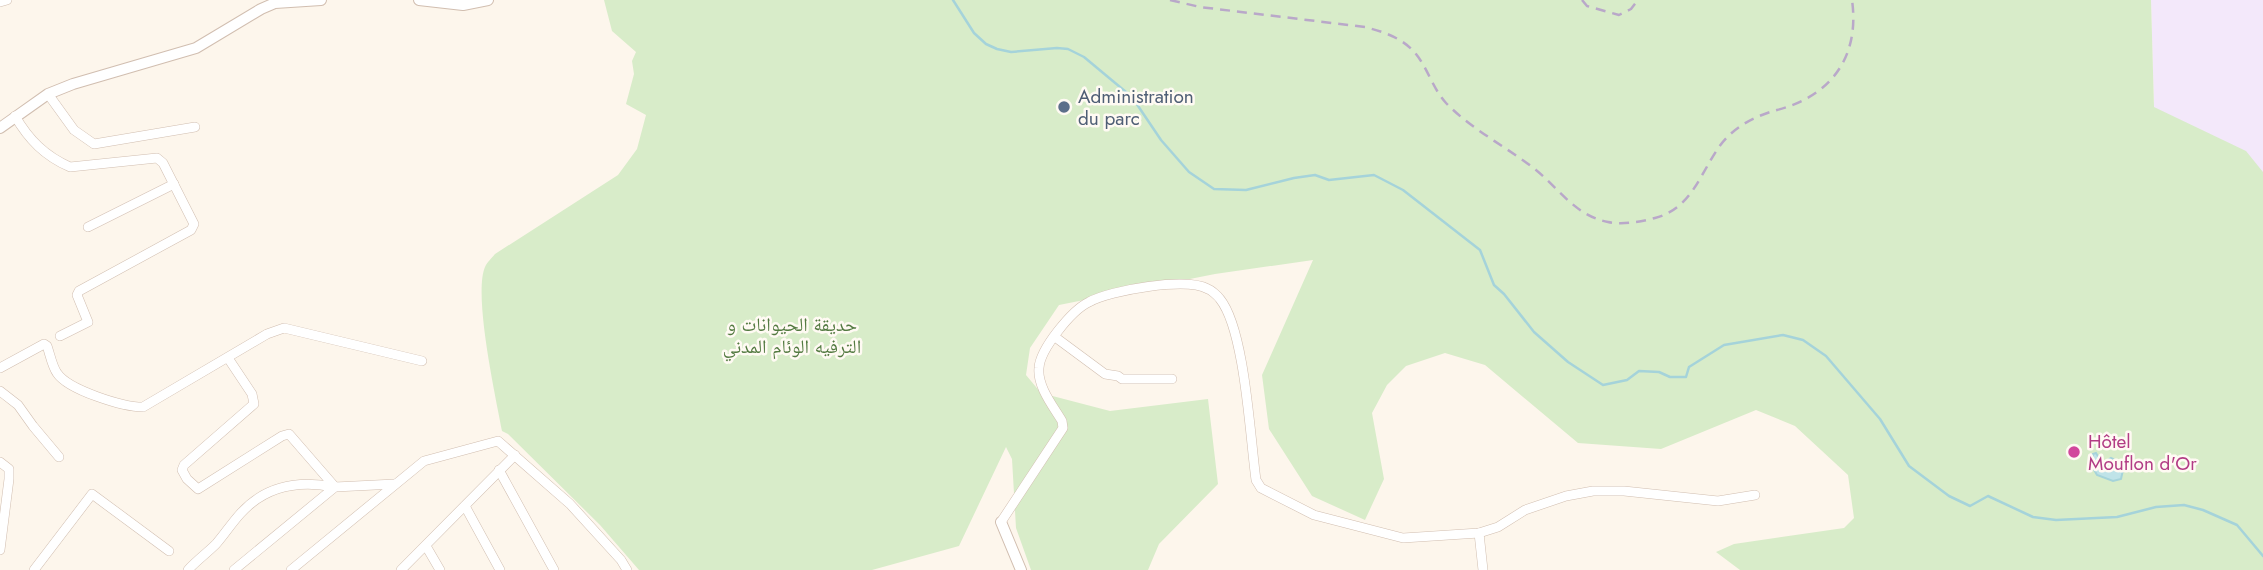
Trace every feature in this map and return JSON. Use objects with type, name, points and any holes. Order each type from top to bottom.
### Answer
[{"type":"street","points":[[0,2],[7,0]]},
{"type":"street","points":[[0,128],[48,94],[195,48],[275,3],[321,0]]},
{"type":"street","points":[[419,0],[463,5],[488,0]]},
{"type":"street","points":[[48,94],[74,130],[94,144],[195,127]]},
{"type":"street","points":[[15,116],[29,139],[59,162],[71,167],[153,158],[163,163],[194,224],[191,230],[79,291],[77,295],[88,322],[60,336]]},
{"type":"street","points":[[88,227],[174,184]]},
{"type":"street","points":[[1021,570],[1002,522],[1063,428],[1062,421],[1039,380],[1042,356],[1073,313],[1089,301],[1129,288],[1189,285],[1208,289],[1220,299],[1233,322],[1240,352],[1256,480],[1261,488],[1314,515],[1396,538],[1479,533],[1498,527],[1525,510],[1566,496],[1593,491],[1624,491],[1718,502],[1755,495]]},
{"type":"street","points":[[0,368],[44,344],[57,373],[75,388],[132,407],[143,407],[267,334],[284,328],[422,361]]},
{"type":"street","points":[[1055,337],[1104,373],[1122,379],[1172,379]]},
{"type":"street","points":[[228,358],[252,394],[254,404],[184,465],[182,470],[187,479],[198,489],[289,434],[335,487]]},
{"type":"street","points":[[0,391],[19,405],[59,457]]},
{"type":"street","points":[[291,570],[428,458],[498,442],[570,504],[627,570]]},
{"type":"street","points":[[401,570],[515,455]]},
{"type":"street","points":[[0,462],[9,469],[9,478],[0,550]]},
{"type":"street","points":[[499,470],[554,570]]},
{"type":"street","points":[[188,570],[216,544],[249,504],[272,490],[294,483],[335,487],[396,484]]},
{"type":"street","points":[[234,570],[335,487]]},
{"type":"street","points":[[34,570],[92,494],[169,551]]},
{"type":"street","points":[[465,506],[500,570]]},
{"type":"street","points":[[1479,533],[1483,570]]},
{"type":"street","points":[[426,546],[439,570]]},
{"type":"shaded area","points":[[2151,0],[2263,0],[2263,310],[2154,107]]},
{"type":"green space","name":"حديقة الحيوانات و الترفيه الوئام المدني","points":[[604,0],[2151,0],[2154,107],[2246,151],[2263,172],[2263,570],[1740,570],[1716,552],[1734,544],[1844,528],[1854,518],[1848,475],[1795,426],[1756,410],[1661,449],[1578,443],[1485,365],[1445,353],[1406,366],[1387,385],[1372,413],[1384,479],[1365,520],[1312,496],[1269,429],[1262,375],[1313,260],[1215,274],[1059,305],[1030,348],[1026,375],[1041,393],[1110,411],[1208,399],[1218,484],[1159,544],[1148,570],[1031,570],[1016,528],[1012,459],[1006,447],[959,546],[872,570],[639,570],[600,525],[502,431],[487,347],[482,300],[485,267],[495,254],[618,175],[637,149],[646,115],[626,104],[634,74],[632,61],[636,52],[612,31]]},
{"type":"water","points":[[2096,453],[2104,466],[2115,469],[2121,462],[2121,479],[2113,481],[2097,475],[2093,468],[2093,454]]},
{"type":"water","points":[[2111,458],[2119,462],[2116,467],[2109,464],[2108,460]]},
{"type":"waterway","points":[[953,0],[974,33],[986,44],[997,49],[1011,52],[1068,49],[1084,57],[1132,97],[1161,140],[1189,172],[1214,189],[1246,190],[1315,175],[1329,180],[1374,175],[1403,190],[1480,250],[1494,285],[1534,332],[1568,362],[1603,385],[1627,380],[1639,371],[1686,377],[1689,367],[1724,345],[1783,335],[1803,340],[1826,356],[1880,419],[1909,466],[1949,496],[1970,506],[1988,496],[2033,517],[2056,520],[2117,517],[2156,507],[2184,505],[2237,525],[2263,556]]},
{"type":"railway","points":[[1170,0],[1200,7],[1365,27],[1393,36],[1416,54],[1441,97],[1456,113],[1536,170],[1577,208],[1597,219],[1619,223],[1637,222],[1667,214],[1685,200],[1722,142],[1743,124],[1796,104],[1827,84],[1846,56],[1853,21],[1852,0]]},
{"type":"railway","points":[[1582,0],[1587,6],[1619,15],[1631,9],[1638,0]]},
{"type":"place","name":"Administration du parc","points":[[1064,107]]},
{"type":"place","name":"Hôtel Mouflon d'Or","points":[[2074,452]]}]
